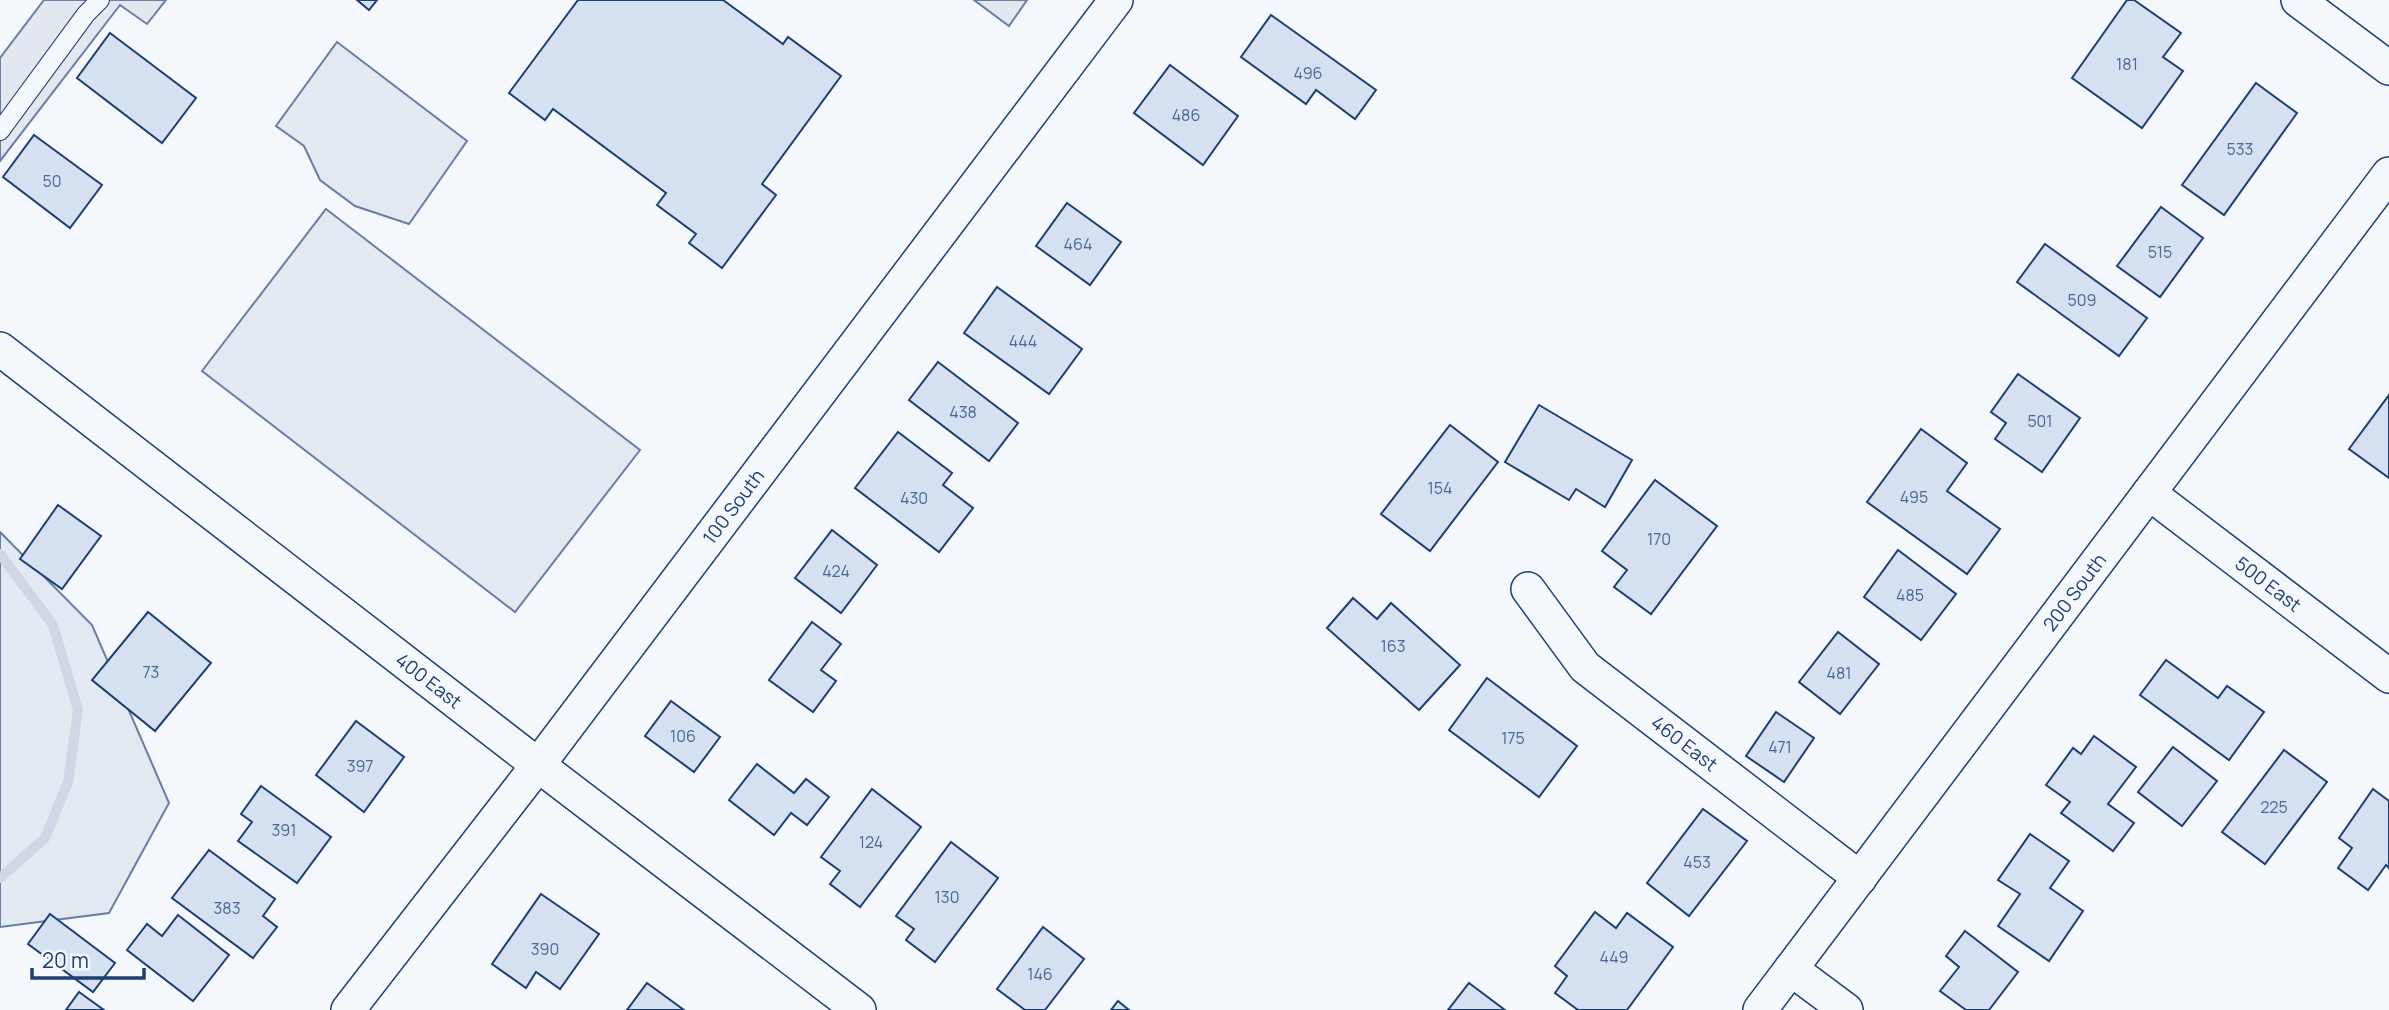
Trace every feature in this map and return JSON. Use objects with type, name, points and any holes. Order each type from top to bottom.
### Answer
[{"type":"street","name":"100 South","points":[[348,1010],[538,765],[1116,0]]},
{"type":"street","points":[[2298,0],[2389,68]]},
{"type":"street","name":"200 South","points":[[1760,1010],[2389,174]]},
{"type":"street","name":"400 East","points":[[0,349],[859,1010]]},
{"type":"street","name":"500 East","points":[[2149,494],[2389,676]]},
{"type":"street","name":"460 East","points":[[1528,589],[1585,667],[1860,878]]},
{"type":"street","points":[[1791,970],[1846,1010]]},
{"type":"lane","points":[[0,131],[100,0]]},
{"type":"shaded area","points":[[44,0],[166,0],[147,24],[120,5],[0,161],[0,58]]},
{"type":"shaded area","points":[[974,0],[1027,0],[1009,26]]},
{"type":"shaded area","points":[[337,42],[467,141],[409,224],[355,206],[320,180],[304,146],[276,126]]},
{"type":"shaded area","points":[[326,209],[640,450],[515,612],[202,371]]},
{"type":"shaded area","points":[[0,532],[92,625],[169,803],[109,913],[0,927]]},
{"type":"building","points":[[357,0],[377,0],[369,10]]},
{"type":"building","points":[[578,0],[723,0],[783,44],[788,37],[841,76],[762,184],[776,195],[722,268],[689,243],[696,234],[657,205],[666,193],[553,109],[545,120],[509,93]]},
{"type":"building","points":[[2127,0],[2134,0],[2181,33],[2163,57],[2183,71],[2142,128],[2072,78]]},
{"type":"building","points":[[1271,15],[1376,90],[1355,119],[1316,90],[1306,104],[1241,57]]},
{"type":"building","points":[[110,33],[196,98],[162,143],[77,78]]},
{"type":"building","points":[[1170,65],[1238,116],[1203,165],[1134,113]]},
{"type":"building","points":[[2256,83],[2297,113],[2224,215],[2182,185]]},
{"type":"building","points":[[34,135],[102,185],[70,228],[3,177]]},
{"type":"building","points":[[1067,203],[1121,242],[1090,285],[1036,246]]},
{"type":"building","points":[[2161,207],[2203,238],[2160,297],[2117,266]]},
{"type":"building","points":[[2045,244],[2147,318],[2119,356],[2017,282]]},
{"type":"building","points":[[997,287],[1082,349],[1049,394],[964,333]]},
{"type":"building","points":[[938,362],[1018,423],[989,461],[909,400]]},
{"type":"building","points":[[2018,374],[2080,418],[2042,472],[1995,439],[2006,423],[1991,412]]},
{"type":"building","points":[[2389,395],[2389,478],[2349,449]]},
{"type":"building","points":[[1539,405],[1632,460],[1605,507],[1576,489],[1569,500],[1505,462]]},
{"type":"building","points":[[1450,425],[1498,462],[1430,551],[1381,514]]},
{"type":"building","points":[[1921,429],[1967,463],[1947,491],[2000,529],[1967,574],[1867,502]]},
{"type":"building","points":[[898,432],[952,473],[943,485],[973,508],[939,552],[855,488]]},
{"type":"building","points":[[1655,480],[1717,526],[1651,614],[1614,587],[1627,570],[1602,551]]},
{"type":"building","points":[[58,505],[101,536],[62,589],[20,559]]},
{"type":"building","points":[[832,530],[877,565],[841,613],[795,578]]},
{"type":"building","points":[[1898,550],[1956,594],[1921,640],[1864,597]]},
{"type":"building","points":[[1353,598],[1377,619],[1391,603],[1460,665],[1419,710],[1327,628]]},
{"type":"building","points":[[148,612],[211,663],[155,731],[92,680]]},
{"type":"building","points":[[812,622],[841,644],[821,670],[836,681],[813,712],[769,680]]},
{"type":"building","points":[[1838,632],[1879,664],[1840,714],[1799,682]]},
{"type":"building","points":[[2166,660],[2218,698],[2227,686],[2264,712],[2229,760],[2140,695]]},
{"type":"building","points":[[1487,678],[1577,746],[1539,797],[1449,730]]},
{"type":"building","points":[[671,701],[720,737],[694,772],[645,736]]},
{"type":"building","points":[[1776,712],[1814,738],[1784,782],[1746,756]]},
{"type":"building","points":[[356,721],[404,757],[364,812],[316,775]]},
{"type":"building","points":[[2094,736],[2136,767],[2108,804],[2134,823],[2113,851],[2061,813],[2070,802],[2046,785],[2073,748],[2081,754]]},
{"type":"building","points":[[2173,747],[2217,781],[2182,826],[2138,792]]},
{"type":"building","points":[[2284,750],[2327,782],[2265,864],[2222,832]]},
{"type":"building","points":[[757,764],[794,793],[806,779],[829,797],[807,825],[791,813],[774,835],[729,800]]},
{"type":"building","points":[[261,786],[331,837],[297,883],[238,841],[252,822],[241,814]]},
{"type":"building","points":[[872,789],[921,827],[860,907],[830,884],[840,871],[821,857]]},
{"type":"building","points":[[2373,789],[2389,801],[2389,868],[2386,865],[2368,890],[2338,868],[2352,848],[2339,838]]},
{"type":"building","points":[[1703,809],[1747,841],[1689,916],[1647,883]]},
{"type":"building","points":[[2030,834],[2069,861],[2050,888],[2083,911],[2049,961],[1998,926],[2020,894],[1998,880]]},
{"type":"building","points":[[951,842],[998,878],[935,962],[906,940],[914,929],[896,916]]},
{"type":"building","points":[[209,850],[275,899],[263,916],[277,927],[253,958],[172,898]]},
{"type":"building","points":[[541,894],[599,934],[560,989],[536,972],[526,988],[492,964]]},
{"type":"building","points":[[1595,912],[1616,928],[1627,913],[1673,947],[1627,1010],[1578,1010],[1555,993],[1567,976],[1555,966]]},
{"type":"building","points":[[50,914],[115,963],[93,992],[28,944]]},
{"type":"building","points":[[178,915],[229,955],[193,1001],[127,950],[147,924],[162,936]]},
{"type":"building","points":[[1043,927],[1084,959],[1045,1010],[1025,1010],[997,989]]},
{"type":"building","points":[[1965,931],[2018,972],[1989,1010],[1966,1010],[1940,991],[1959,967],[1946,956]]},
{"type":"building","points":[[647,983],[684,1010],[627,1010]]},
{"type":"building","points":[[1469,983],[1505,1010],[1448,1010]]},
{"type":"building","points":[[79,992],[104,1010],[66,1010]]},
{"type":"building","points":[[1118,1001],[1129,1010],[1111,1010]]},
{"type":"waterway","points":[[0,554],[53,625],[78,710],[68,782],[45,838],[0,878]]}]
